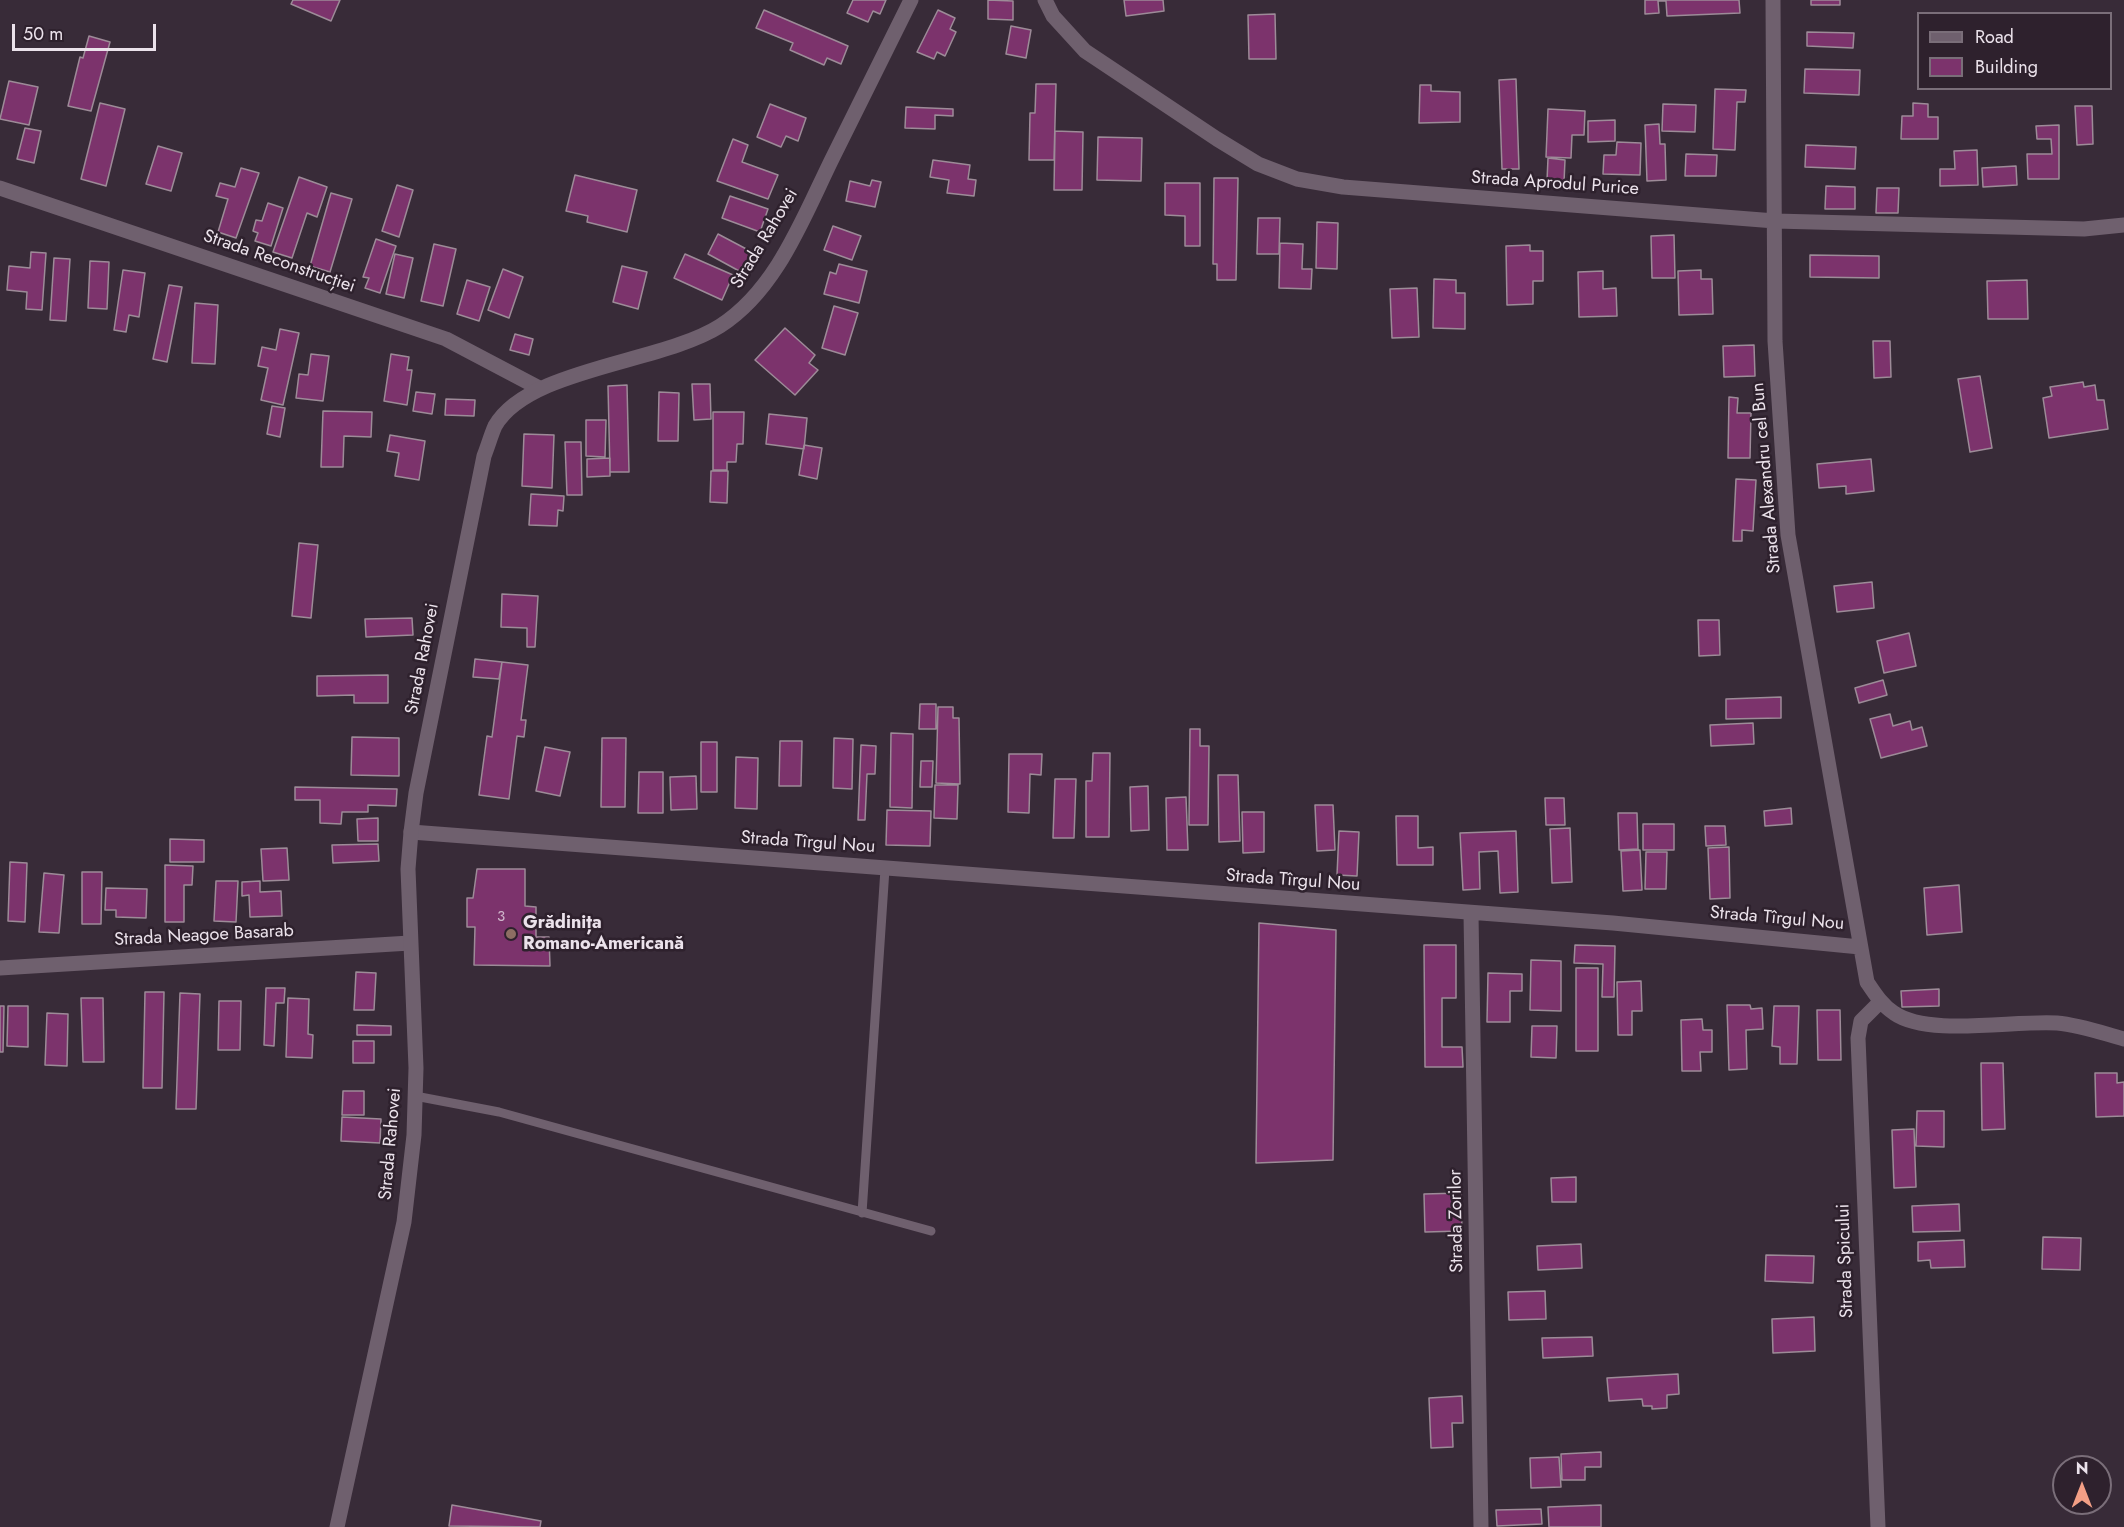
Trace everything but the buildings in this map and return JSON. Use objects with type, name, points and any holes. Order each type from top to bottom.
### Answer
[{"type":"street","name":"Strada Rahovei","points":[[337,1527],[404,1222],[414,1136],[415,1096],[416,1028],[408,869],[411,832],[416,793],[484,456],[496,425],[517,402],[538,388],[669,349],[718,327],[748,306],[767,282],[796,232],[911,0]]},
{"type":"street","name":"Strada Aprodul Purice","points":[[1045,0],[1053,16],[1085,51],[1258,164],[1297,179],[1343,187],[1775,220],[2084,229],[2124,225]]},
{"type":"street","name":"Strada Alexandru cel Bun","points":[[1773,0],[1775,341],[1788,535],[1860,947]]},
{"type":"street","name":"Strada Reconstrucției","points":[[0,188],[446,339],[538,388]]},
{"type":"street","name":"Strada Tîrgul Nou","points":[[411,832],[1613,923],[1860,947],[1868,982],[1880,1002],[1895,1014],[1912,1022],[1939,1025],[2057,1023],[2124,1039]]},
{"type":"street","name":"Strada Zorilor","points":[[1471,914],[1481,1527]]},
{"type":"street","name":"Strada Neagoe Basarab","points":[[0,968],[410,943]]},
{"type":"street","name":"Strada Spicului","points":[[1878,1527],[1858,1038],[1861,1021],[1880,1002]]},
{"type":"lane","points":[[862,1213],[885,869]]},
{"type":"lane","points":[[415,1096],[499,1112],[931,1231]]},
{"type":"place","name":"Grădinița Romano-Americană","points":[[511,934]]}]
